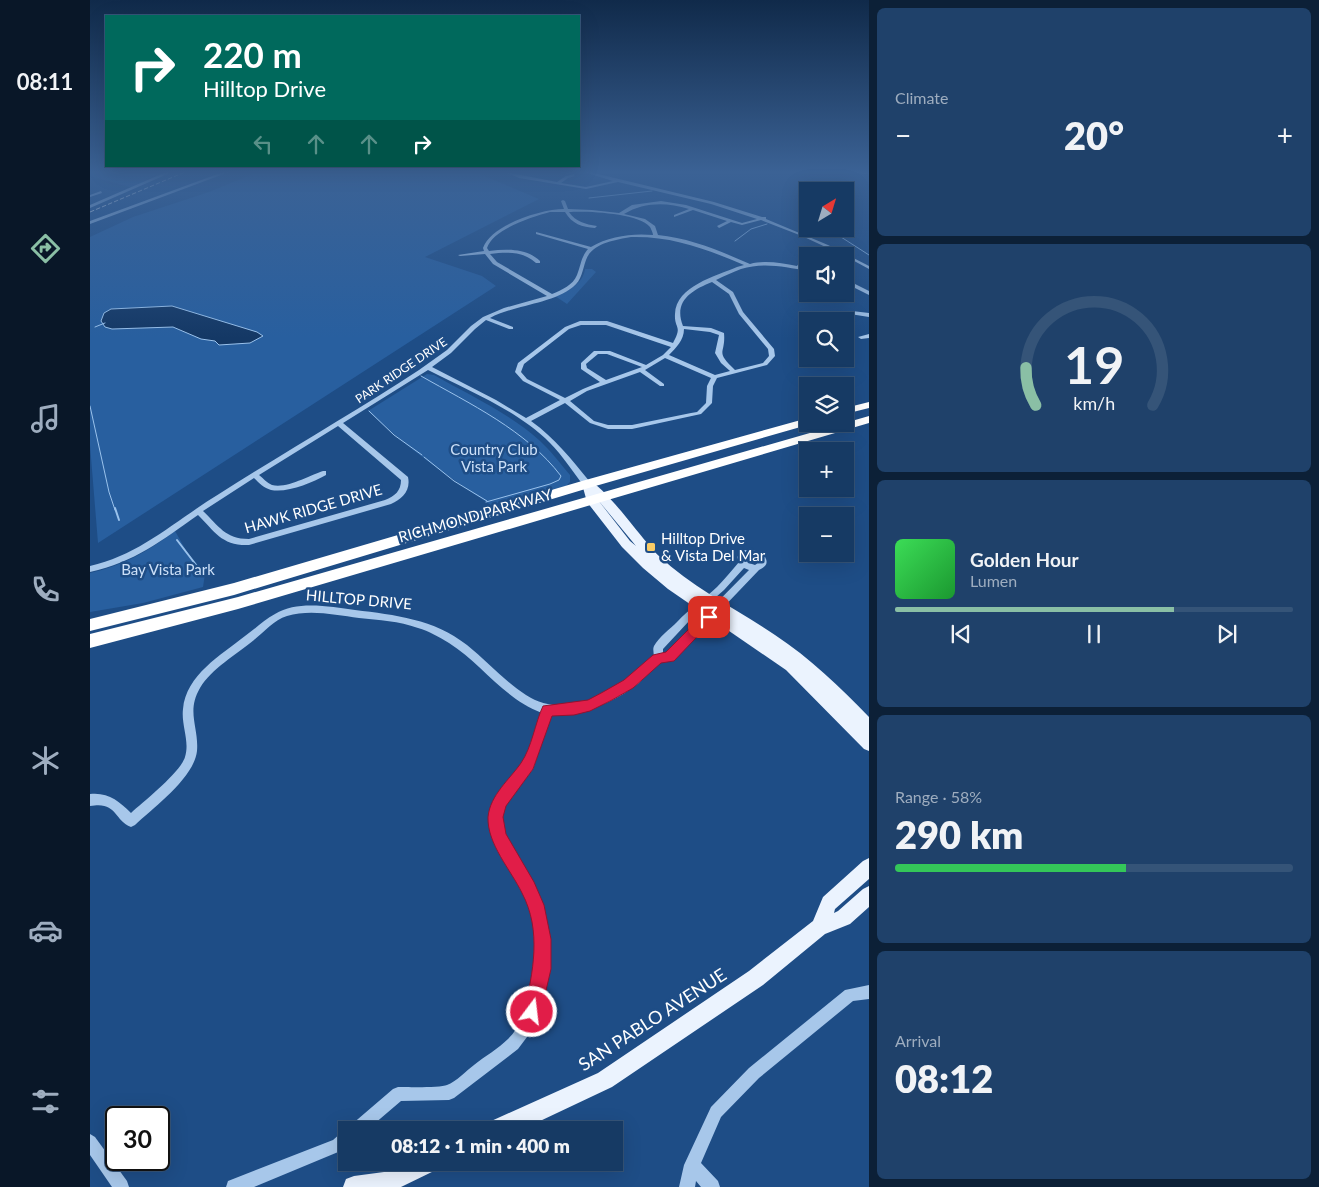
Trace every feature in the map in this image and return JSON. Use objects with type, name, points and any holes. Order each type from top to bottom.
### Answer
[{"type":"highway","points":[[854,409],[869,405]]},
{"type":"highway","name":"RICHMOND PARKWAY","points":[[90,641],[238,603],[869,419]]},
{"type":"highway","name":"RICHMOND PARKWAY","points":[[90,625],[234,589],[587,484],[799,424]]},
{"type":"highway","points":[[90,619],[127,616]]},
{"type":"main road","points":[[587,484],[636,555],[662,578],[780,645],[809,667],[869,727]]},
{"type":"main road","points":[[711,606],[791,666],[816,688],[869,744]]},
{"type":"main road","name":"SAN PABLO AVENUE","points":[[819,927],[829,903],[869,867]]},
{"type":"main road","name":"SAN PABLO AVENUE","points":[[516,1121],[605,1080],[756,978],[819,927],[844,918],[869,895]]},
{"type":"main road","points":[[354,1187],[380,1185],[409,1171]]},
{"type":"street","points":[[508,227],[496,233],[486,242],[487,254],[500,266],[515,273],[551,296]]},
{"type":"street","points":[[655,227],[656,236]]},
{"type":"street","points":[[786,227],[828,246],[869,268]]},
{"type":"street","points":[[791,227],[869,263]]},
{"type":"street","points":[[538,233],[591,248],[606,241],[627,236],[656,236],[697,245],[748,265]]},
{"type":"street","name":"PARK RIDGE DRIVE","points":[[90,569],[140,553],[198,511],[254,475],[338,423],[377,402],[428,368],[456,347],[461,339],[486,318],[505,309],[562,292],[577,281],[580,275],[582,259],[591,248]]},
{"type":"street","points":[[460,255],[522,252],[534,256],[538,262]]},
{"type":"street","points":[[526,421],[604,382],[641,370],[665,356],[675,346],[681,334],[677,310],[682,297],[692,288],[748,265],[766,263],[799,267]]},
{"type":"street","points":[[665,356],[715,377],[765,364],[770,358],[772,352],[742,313],[731,293],[713,280]]},
{"type":"street","points":[[854,286],[869,293]]},
{"type":"street","points":[[854,313],[869,315]]},
{"type":"street","points":[[486,318],[511,328]]},
{"type":"street","points":[[675,346],[607,323],[588,322],[567,328],[521,363],[518,372],[525,380],[565,400],[592,422],[618,428],[632,427],[699,412],[709,404],[710,386],[715,377]]},
{"type":"street","points":[[681,327],[711,330],[722,334],[723,338],[719,344],[718,353],[734,372]]},
{"type":"street","points":[[861,337],[869,336]]},
{"type":"street","points":[[604,382],[584,369],[583,364],[596,352],[608,352],[648,366]]},
{"type":"street","points":[[428,368],[526,421],[554,443],[587,484]]},
{"type":"street","points":[[641,370],[662,385]]},
{"type":"street","name":"HAWK RIDGE DRIVE","points":[[198,511],[219,534],[232,542],[239,543],[388,502],[401,495],[404,491],[405,479],[338,423]]},
{"type":"street","points":[[254,475],[266,484],[277,488],[316,478],[323,473]]},
{"type":"street","points":[[743,563],[711,606],[670,657],[658,659],[658,648],[687,617],[711,606],[762,565],[763,562],[760,556],[753,553],[742,554],[741,560],[743,563]]},
{"type":"street","points":[[743,563],[756,568]]},
{"type":"street","name":"HILLTOP DRIVE","points":[[90,800],[103,798],[111,802],[131,821],[181,772],[190,760],[192,739],[188,707],[199,681],[270,622],[281,615],[295,611],[317,610],[406,620],[422,624],[444,634],[462,647],[515,694],[531,704],[548,710],[574,709],[590,705],[629,684],[658,659]]},
{"type":"street","points":[[366,1121],[398,1094],[449,1093],[514,1044],[525,1028],[532,1012],[542,969],[543,939],[536,905],[528,887],[498,836],[496,817],[500,802],[528,765],[548,710]]},
{"type":"street","points":[[687,1187],[692,1165],[716,1112],[754,1073],[850,994],[869,992]]},
{"type":"street","points":[[90,1142],[120,1187]]},
{"type":"street","points":[[234,1187],[338,1145]]},
{"type":"street","points":[[692,1165],[712,1187]]},
{"type":"green space","points":[[111,227],[483,227],[425,257],[482,276],[496,286],[98,543],[90,445],[90,237]]},
{"type":"green space","points":[[585,269],[592,269],[596,272],[567,304],[555,296],[578,283]]},
{"type":"green space","name":"Country Club Vista Park","points":[[427,374],[434,375],[488,405],[527,430],[543,444],[570,475],[570,482],[566,486],[491,505],[428,461],[368,411]]},
{"type":"green space","name":"Bay Vista Park","points":[[175,531],[187,552],[205,574],[203,587],[143,603],[90,612],[90,573],[135,557]]},
{"type":"shaded area","points":[[172,306],[257,332],[263,336],[250,343],[219,345],[215,341],[201,339],[173,327],[112,329],[105,327],[101,321],[104,313],[111,309]]},
{"type":"waterway","points":[[735,241],[756,227]]},
{"type":"waterway","points":[[843,238],[869,255]]},
{"type":"waterway","points":[[95,327],[105,323]]},
{"type":"waterway","points":[[421,376],[496,419],[531,445],[561,476],[559,480],[550,484],[486,502]]},
{"type":"waterway","points":[[90,406],[109,492],[115,510]]},
{"type":"waterway","points":[[369,411],[394,435],[422,455]]},
{"type":"waterway","points":[[424,457],[454,481],[487,501]]},
{"type":"waterway","points":[[115,508],[119,520]]},
{"type":"waterway","points":[[177,540],[203,574]]},
{"type":"place","name":"Hilltop Drive & Vista Del Mar","points":[[651,547]]},
{"type":"route","points":[[532,1012],[537,998],[542,969],[543,939],[536,905],[528,887],[498,836],[496,817],[500,802],[528,765],[548,710],[574,709],[590,705],[629,684],[658,659],[670,657],[709,617]]}]
